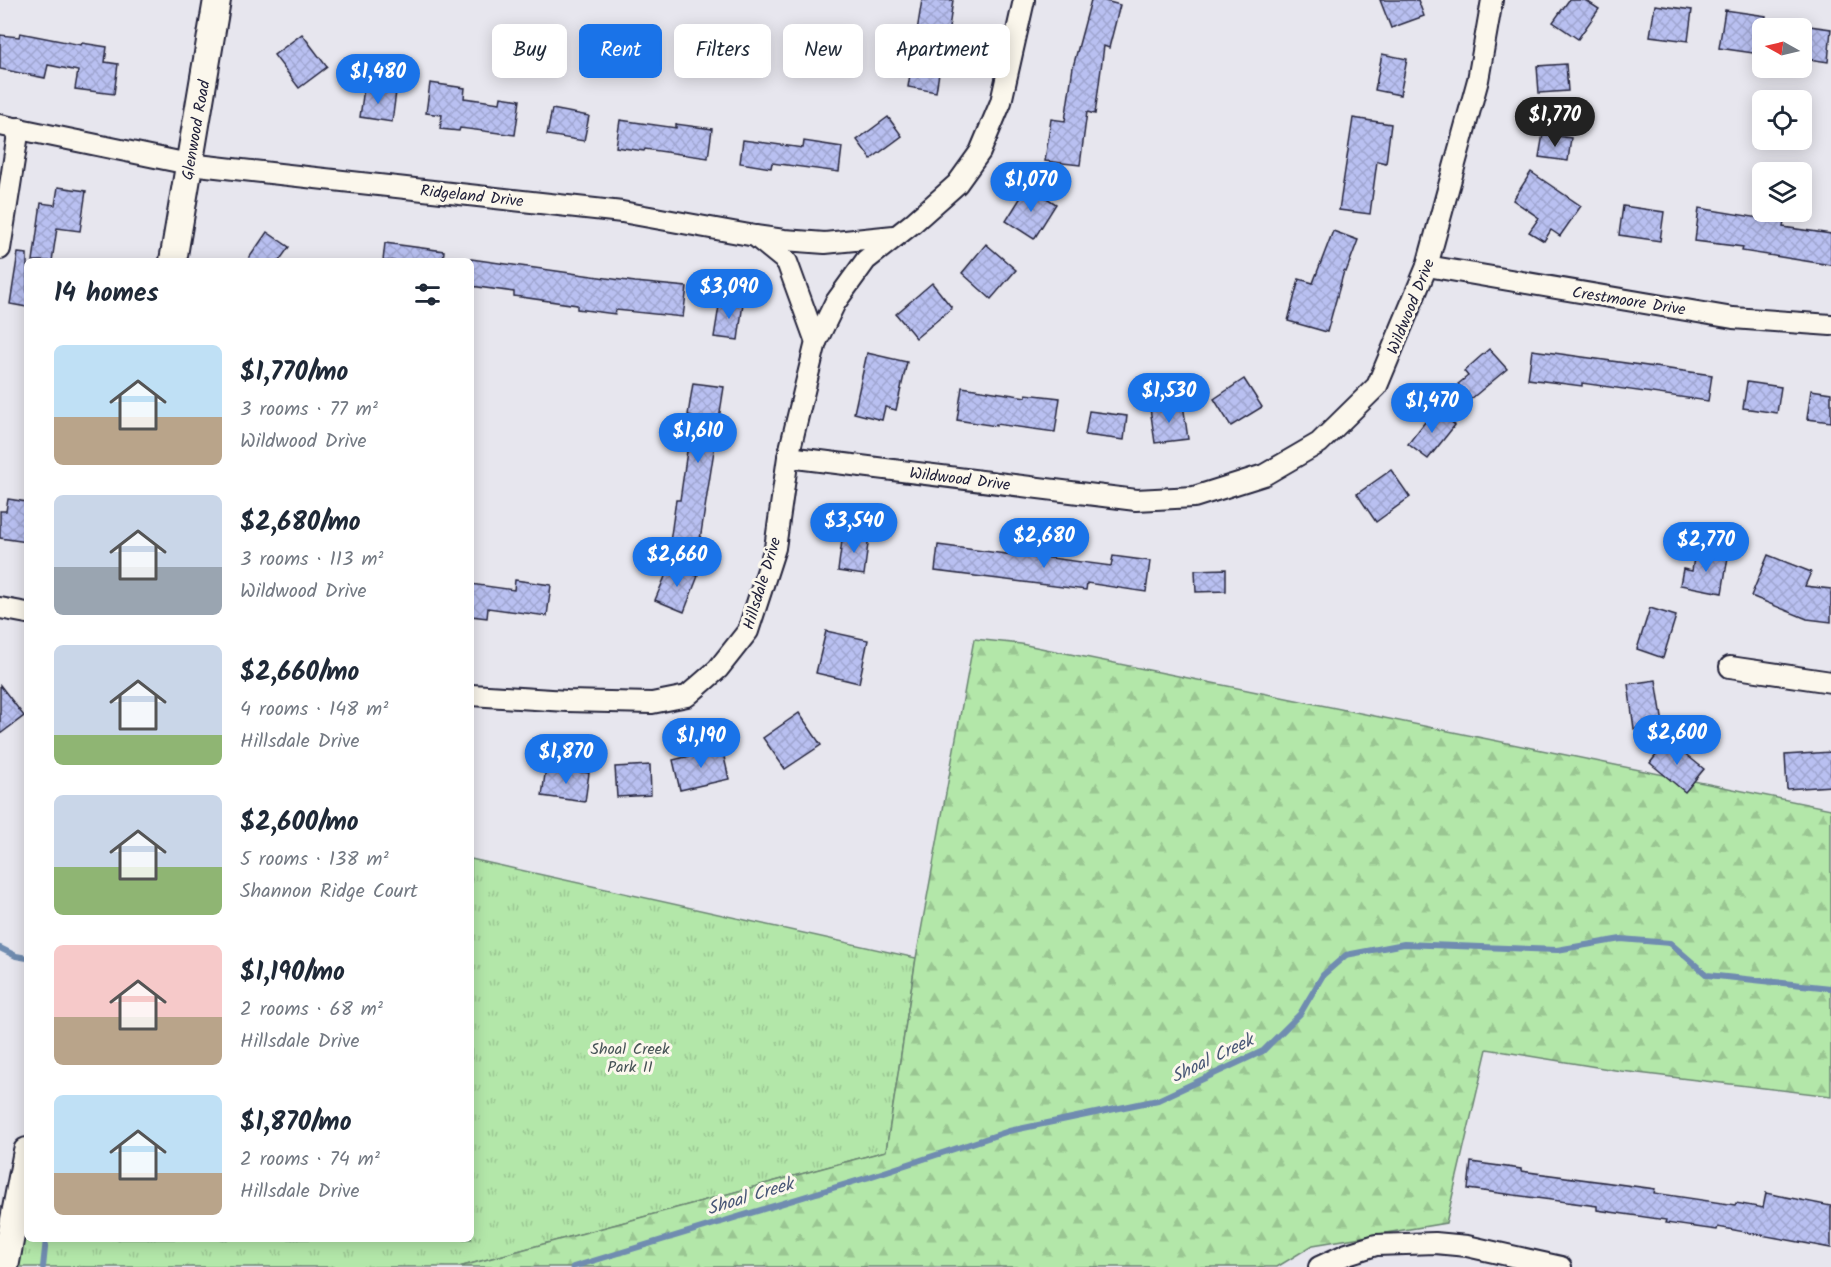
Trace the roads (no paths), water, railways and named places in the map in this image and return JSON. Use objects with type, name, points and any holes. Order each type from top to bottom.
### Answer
[{"type":"main road","name":"Glenwood Road","points":[[173,258],[217,0]]},
{"type":"main road","points":[[5,1267],[24,1167]]},
{"type":"street","points":[[816,342],[835,303],[866,260],[957,184],[980,152],[1001,102],[1024,0]]},
{"type":"street","name":"Wildwood Drive","points":[[788,458],[1136,500],[1194,497],[1264,475],[1319,443],[1377,386],[1427,266],[1478,80],[1492,0]]},
{"type":"street","name":"Ridgeland Drive","points":[[10,126],[189,164],[622,212],[784,240],[825,243],[894,236]]},
{"type":"street","points":[[0,249],[10,126]]},
{"type":"street","name":"Ridgeland Drive","points":[[755,236],[787,262],[816,342]]},
{"type":"street","name":"Crestmoore Drive","points":[[1427,266],[1733,318],[1831,326]]},
{"type":"street","name":"Hillsdale Drive","points":[[474,695],[652,703],[687,696],[718,669],[748,631],[775,548],[788,458],[816,342]]},
{"type":"street","points":[[0,608],[24,612]]},
{"type":"street","points":[[1730,667],[1831,682]]},
{"type":"street","points":[[1319,1267],[1347,1254],[1376,1245],[1406,1243],[1467,1246],[1561,1267]]},
{"type":"waterway","name":"Shoal Creek","points":[[573,1267],[866,1178],[1009,1131],[1158,1100],[1263,1051],[1300,1014],[1323,975],[1346,955],[1404,944],[1557,950],[1621,939],[1670,943],[1707,975],[1831,988]]},
{"type":"waterway","points":[[0,948],[24,957]]},
{"type":"waterway","points":[[43,1267],[46,1242]]},
{"type":"park label","name":"Shoal Creek Park II","points":[[630,1057]]}]
